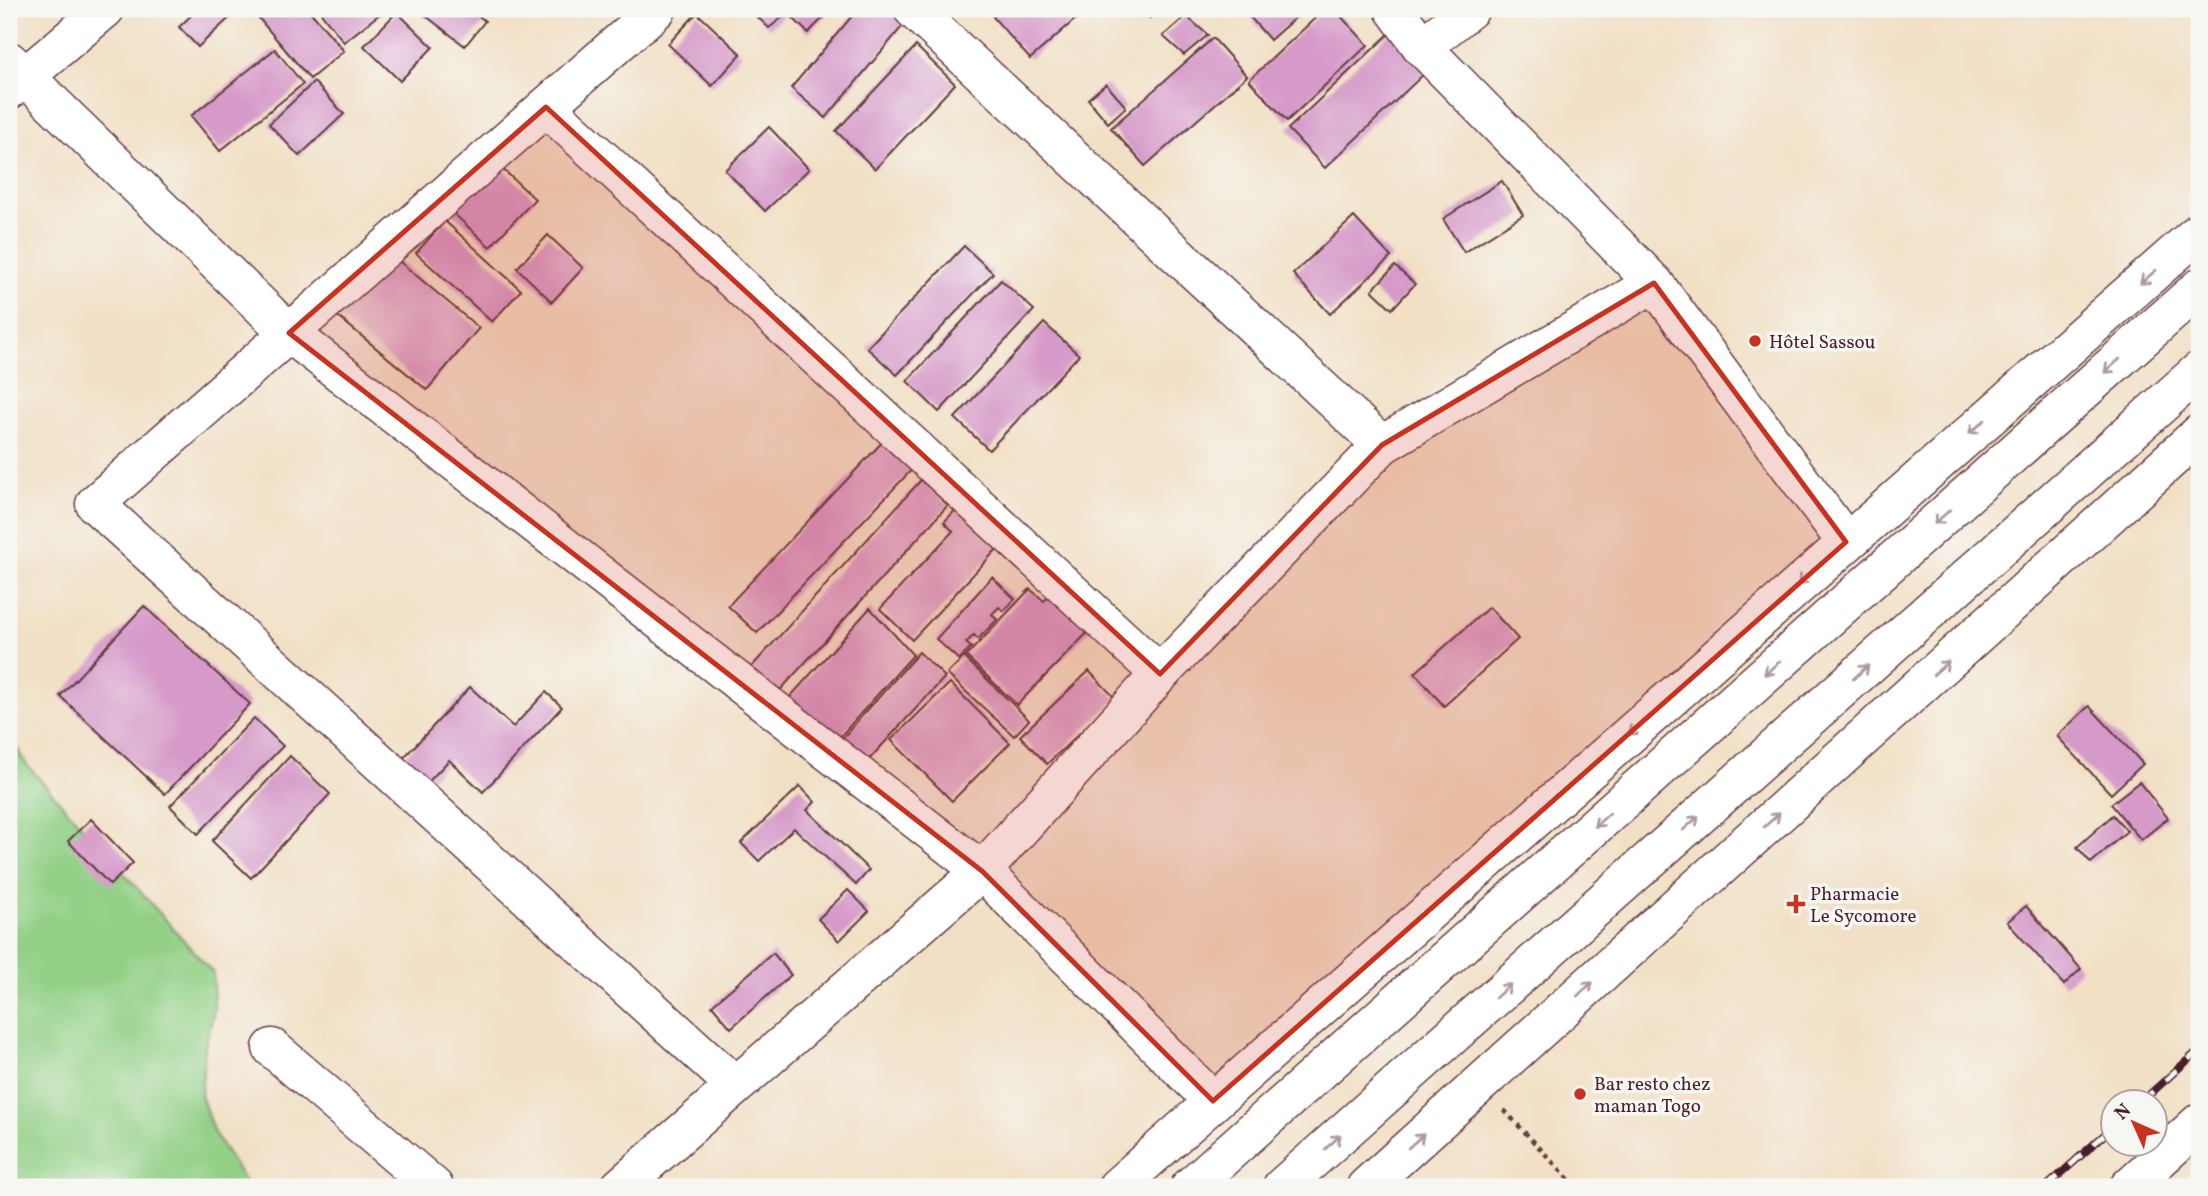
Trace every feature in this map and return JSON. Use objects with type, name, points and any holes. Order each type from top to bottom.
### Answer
[{"type":"main road","points":[[105,9],[14,75],[289,333],[982,871],[1213,1101]]},
{"type":"main road","points":[[657,9],[95,504],[735,1084]]},
{"type":"main road","points":[[913,9],[1382,445]]},
{"type":"main road","points":[[1394,9],[1422,47],[1654,283],[1846,542]]},
{"type":"main road","points":[[1422,47],[1469,9]]},
{"type":"main road","points":[[546,107],[1160,674]]},
{"type":"main road","points":[[1116,1187],[2199,232]]},
{"type":"main road","points":[[621,1187],[735,1084],[982,871],[1160,674],[1382,445],[1654,283]]},
{"type":"main road","points":[[1190,1187],[2199,288]]},
{"type":"main road","points":[[1282,1187],[2199,370]]},
{"type":"main road","points":[[1366,1187],[2199,434]]},
{"type":"main road","points":[[271,1048],[434,1187]]},
{"type":"main road","points":[[2129,1187],[2199,1123]]},
{"type":"path","points":[[1480,1084],[1576,1187]]},
{"type":"highlighted area","points":[[546,107],[1160,674],[1382,445],[1654,283],[1846,542],[1213,1101],[982,871],[289,333]]},
{"type":"green space","points":[[9,735],[26,764],[213,973],[214,1012],[205,1046],[201,1095],[213,1131],[248,1187],[9,1187]]},
{"type":"building","points":[[198,9],[239,9],[198,47],[179,27]]},
{"type":"building","points":[[251,9],[308,9],[344,51],[310,79]]},
{"type":"building","points":[[318,9],[386,9],[344,42]]},
{"type":"building","points":[[417,9],[470,9],[485,21],[465,46]]},
{"type":"building","points":[[749,9],[832,9],[808,33],[788,13],[769,28]]},
{"type":"building","points":[[858,9],[902,9],[911,16],[826,118],[791,88]]},
{"type":"building","points":[[1003,9],[1087,9],[1030,59],[993,17]]},
{"type":"building","points":[[1141,9],[1162,9],[1150,18]]},
{"type":"building","points":[[1243,9],[1305,9],[1270,40]]},
{"type":"building","points":[[1325,9],[1334,9],[1368,45],[1287,121],[1249,80]]},
{"type":"building","points":[[397,12],[433,47],[400,81],[364,46]]},
{"type":"building","points":[[697,13],[741,54],[712,86],[668,44]]},
{"type":"building","points":[[1186,16],[1208,35],[1184,55],[1163,36]]},
{"type":"building","points":[[1390,33],[1426,72],[1325,168],[1288,129]]},
{"type":"building","points":[[1213,38],[1247,76],[1145,166],[1111,128]]},
{"type":"building","points":[[916,46],[955,84],[875,169],[836,131]]},
{"type":"building","points":[[275,49],[303,84],[220,151],[191,116]]},
{"type":"building","points":[[314,82],[344,114],[299,156],[269,124]]},
{"type":"building","points":[[1106,84],[1126,107],[1108,123],[1088,99]]},
{"type":"building","points":[[769,127],[809,169],[765,211],[725,170]]},
{"type":"building","points":[[496,163],[535,199],[490,247],[452,212]]},
{"type":"building","points":[[1502,181],[1523,215],[1464,252],[1443,219]]},
{"type":"building","points":[[1354,217],[1391,257],[1330,314],[1293,274]]},
{"type":"building","points":[[445,221],[521,290],[492,322],[416,253]]},
{"type":"building","points":[[548,235],[583,268],[552,302],[517,268]]},
{"type":"building","points":[[964,246],[993,273],[897,375],[867,348]]},
{"type":"building","points":[[387,251],[479,328],[427,390],[335,314]]},
{"type":"building","points":[[1395,266],[1415,284],[1392,309],[1372,290]]},
{"type":"building","points":[[1001,280],[1034,310],[939,412],[907,381]]},
{"type":"building","points":[[1044,323],[1079,355],[989,450],[955,418]]},
{"type":"building","points":[[888,436],[917,464],[757,633],[728,606]]},
{"type":"building","points":[[921,480],[948,505],[773,698],[746,673]]},
{"type":"building","points":[[970,495],[1011,534],[912,640],[880,609],[953,531],[944,522]]},
{"type":"building","points":[[992,577],[1015,599],[1004,611],[999,607],[992,614],[997,620],[978,639],[974,635],[966,643],[971,647],[959,660],[936,639]]},
{"type":"building","points":[[1030,589],[1044,601],[1057,589],[1094,626],[1017,705],[966,656]]},
{"type":"building","points":[[144,606],[250,704],[165,794],[60,696]]},
{"type":"building","points":[[1489,607],[1518,639],[1444,706],[1415,673]]},
{"type":"building","points":[[870,608],[913,655],[829,749],[781,707]]},
{"type":"building","points":[[919,652],[945,677],[863,766],[838,743]]},
{"type":"building","points":[[964,657],[1029,720],[1014,736],[947,674]]},
{"type":"building","points":[[1089,671],[1116,699],[1047,764],[1020,736]]},
{"type":"building","points":[[950,683],[1010,743],[952,801],[891,740]]},
{"type":"building","points":[[470,687],[513,727],[546,692],[562,707],[483,792],[449,760],[419,792],[394,768]]},
{"type":"building","points":[[2089,706],[2143,764],[2111,794],[2057,736]]},
{"type":"building","points":[[254,718],[283,746],[198,834],[170,806]]},
{"type":"building","points":[[290,756],[330,794],[251,878],[212,841]]},
{"type":"building","points":[[2139,782],[2168,818],[2141,840],[2111,804]]},
{"type":"building","points":[[800,786],[815,802],[807,810],[869,870],[856,885],[794,828],[759,861],[741,843]]},
{"type":"building","points":[[2113,815],[2127,831],[2091,863],[2077,847]]},
{"type":"building","points":[[91,819],[133,863],[110,885],[68,841]]},
{"type":"building","points":[[848,890],[869,911],[839,941],[818,919]]},
{"type":"building","points":[[2026,906],[2081,969],[2064,985],[2007,922]]},
{"type":"building","points":[[773,953],[791,975],[731,1028],[712,1005]]},
{"type":"railway","points":[[2157,1088],[2199,1050]]},
{"type":"railway","points":[[2046,1187],[2100,1139]]},
{"type":"place","name":"Hôtel Sassou","points":[[1755,341]]},
{"type":"place","name":"Pharmacie Le Sycomore","points":[[1796,904]]},
{"type":"place","name":"Bar resto chez maman Togo","points":[[1580,1094]]}]
